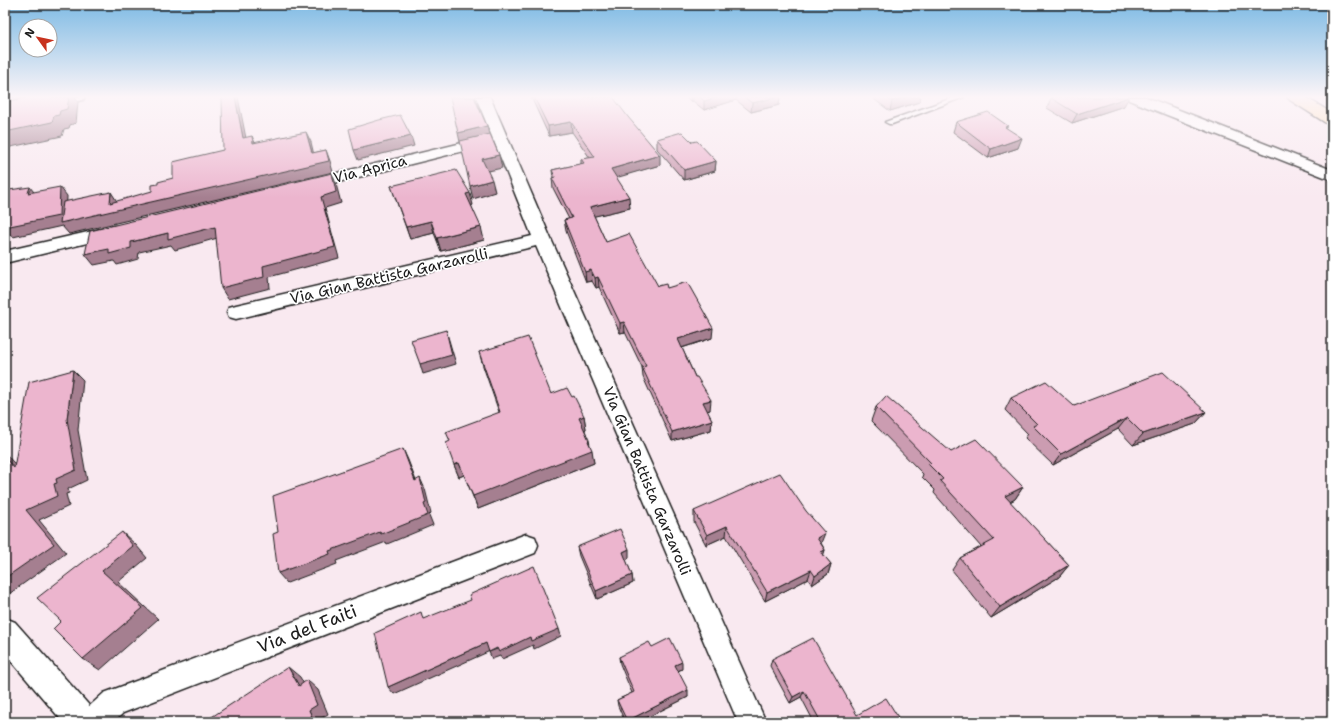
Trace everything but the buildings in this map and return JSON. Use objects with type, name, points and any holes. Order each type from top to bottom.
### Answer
[{"type":"street","name":"Via Gian Battista Garzarolli","points":[[498,131],[542,239],[752,722]]},
{"type":"street","points":[[1220,131],[1332,175]]},
{"type":"street","name":"Via Aprica","points":[[292,188],[501,138]]},
{"type":"street","points":[[5,257],[129,227]]},
{"type":"street","name":"Via Gian Battista Garzarolli","points":[[236,312],[542,239]]},
{"type":"street","name":"Via del Faiti","points":[[93,722],[114,703],[526,545]]},
{"type":"street","points":[[5,632],[83,722]]}]
